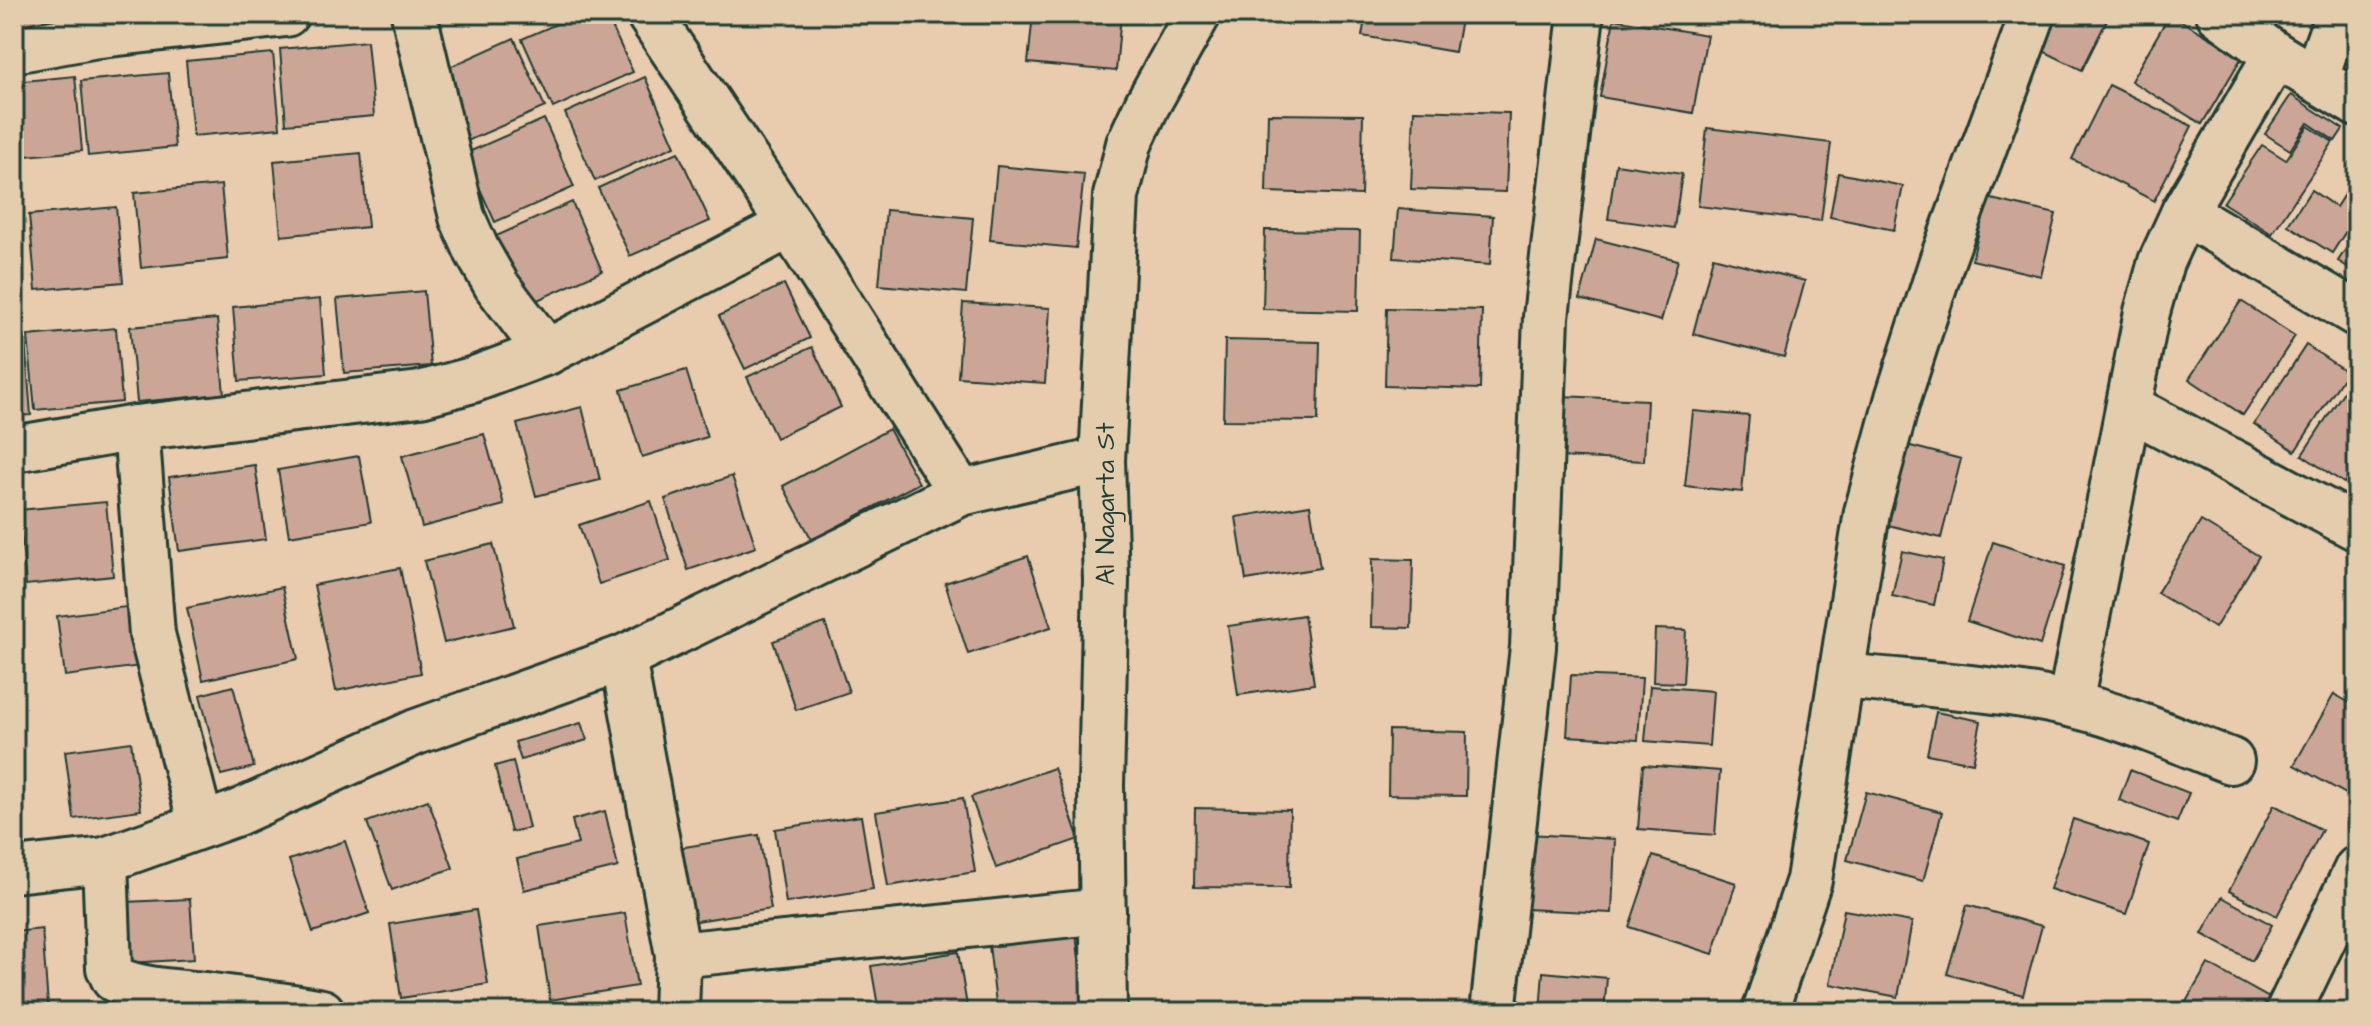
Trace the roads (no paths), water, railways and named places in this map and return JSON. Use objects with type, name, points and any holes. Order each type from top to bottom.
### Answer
[{"type":"street","points":[[14,50],[92,36],[286,14]]},
{"type":"street","points":[[414,14],[462,217],[497,286],[547,352]]},
{"type":"street","points":[[649,14],[790,225],[961,493]]},
{"type":"street","name":"Al Nagarta St","points":[[1104,1012],[1101,785],[1106,580],[1102,460],[1116,196],[1135,131],[1198,14]]},
{"type":"street","points":[[1493,1012],[1533,647],[1546,317],[1581,14]]},
{"type":"street","points":[[1765,1012],[1809,880],[1867,512],[1898,398],[1942,261],[2033,14]]},
{"type":"street","points":[[2219,14],[2276,55],[2357,104]]},
{"type":"street","points":[[2315,79],[2338,14]]},
{"type":"street","points":[[2070,704],[2147,312],[2161,262],[2184,212],[2276,55]]},
{"type":"street","points":[[2184,212],[2357,314]]},
{"type":"street","points":[[14,449],[136,428],[420,394],[472,380],[547,352],[790,225]]},
{"type":"street","points":[[2129,407],[2357,528]]},
{"type":"street","points":[[136,428],[152,634],[201,825]]},
{"type":"street","points":[[14,870],[105,860],[237,813],[416,732],[623,658],[961,493],[1102,460]]},
{"type":"street","points":[[623,658],[678,955],[676,1012]]},
{"type":"street","points":[[1843,676],[2015,694],[2070,704],[2231,761]]},
{"type":"street","points":[[105,860],[109,968],[114,979],[152,989],[322,1012]]},
{"type":"street","points":[[2288,1012],[2357,869]]},
{"type":"street","points":[[678,955],[1103,911]]}]
